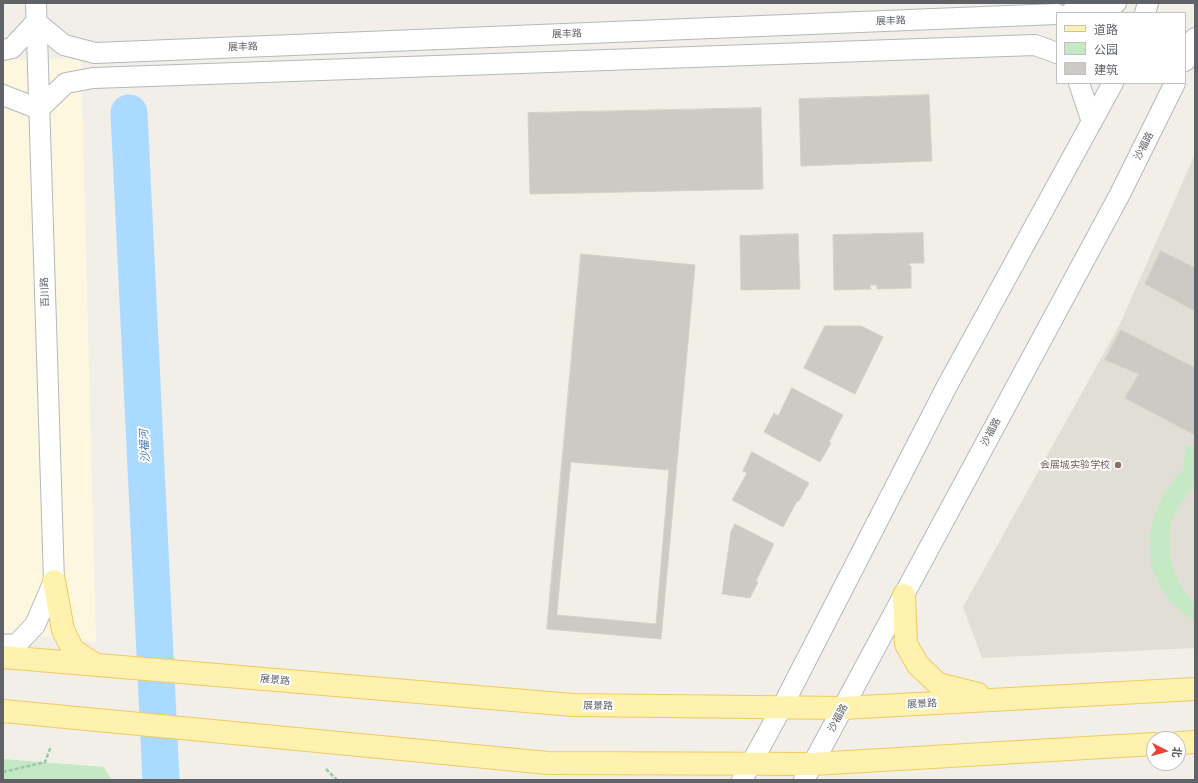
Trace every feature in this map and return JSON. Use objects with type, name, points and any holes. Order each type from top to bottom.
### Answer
[{"type":"main road","points":[[54,581],[63,630],[73,650],[96,665]]},
{"type":"main road","points":[[904,594],[906,644],[918,665],[938,684],[999,700]]},
{"type":"main road","name":"展景路","points":[[3,657],[574,705],[843,708],[1195,689]]},
{"type":"main road","points":[[3,711],[548,763],[605,764],[746,772],[809,772],[1146,745]]},
{"type":"main road","points":[[605,764],[646,780]]},
{"type":"street","points":[[1086,12],[1101,11],[1116,3]]},
{"type":"street","points":[[3,50],[12,48],[36,12]]},
{"type":"street","name":"展丰路","points":[[36,12],[64,45],[95,53],[1048,14]]},
{"type":"street","name":"百川路","points":[[36,12],[54,581]]},
{"type":"street","points":[[1186,59],[1195,38]]},
{"type":"street","points":[[3,95],[39,109],[66,83],[93,78],[1034,45],[1056,53]]},
{"type":"street","points":[[1079,84],[1092,122]]},
{"type":"street","points":[[746,772],[782,707],[947,386],[1112,84]]},
{"type":"street","name":"沙福路","points":[[809,772],[1120,194],[1175,84]]},
{"type":"street","points":[[3,645],[17,644],[35,625],[54,581]]},
{"type":"path","points":[[3,772],[45,762],[51,746]]},
{"type":"path","points":[[326,769],[336,780]]},
{"type":"shaded area","points":[[81,58],[96,642],[3,632],[3,60]]},
{"type":"shaded area","name":"会展城实验学校","points":[[1195,154],[1195,648],[982,658],[963,607],[1120,324]]},
{"type":"green space","points":[[1185,446],[1195,446],[1195,486],[1182,502],[1173,517],[1170,528],[1169,549],[1177,579],[1188,597],[1195,605],[1195,621],[1174,606],[1161,588],[1151,566],[1150,534],[1154,516],[1164,494],[1176,477],[1184,469]]},
{"type":"green space","points":[[3,759],[104,767],[111,779],[3,780]]},
{"type":"building","points":[[929,95],[932,161],[801,166],[799,99]]},
{"type":"building","points":[[761,108],[763,189],[530,194],[528,113]]},
{"type":"building","points":[[923,233],[924,263],[909,263],[909,266],[911,266],[911,288],[877,289],[877,285],[870,285],[871,289],[834,290],[833,235]]},
{"type":"building","points":[[798,234],[800,289],[741,290],[740,236]]},
{"type":"building","points":[[1161,251],[1195,268],[1195,311],[1145,284]]},
{"type":"building","points":[[581,254],[695,265],[661,639],[547,629]]},
{"type":"building","points":[[825,326],[861,326],[883,337],[855,394],[804,368]]},
{"type":"building","points":[[1121,330],[1195,368],[1195,435],[1125,398],[1139,374],[1105,360]]},
{"type":"building","points":[[792,388],[843,415],[829,442],[831,443],[820,462],[764,432],[774,413],[778,416]]},
{"type":"building","points":[[752,452],[809,483],[783,527],[732,500],[747,473],[743,471]]},
{"type":"building","points":[[571,462],[669,470],[656,624],[557,615]]},
{"type":"building","points":[[735,524],[774,544],[756,581],[758,582],[750,598],[722,594],[731,532]]},
{"type":"waterway","name":"沙福河","points":[[129,113],[161,780]]},
{"type":"place","name":"会展城实验学校","points":[[1118,465]]}]
